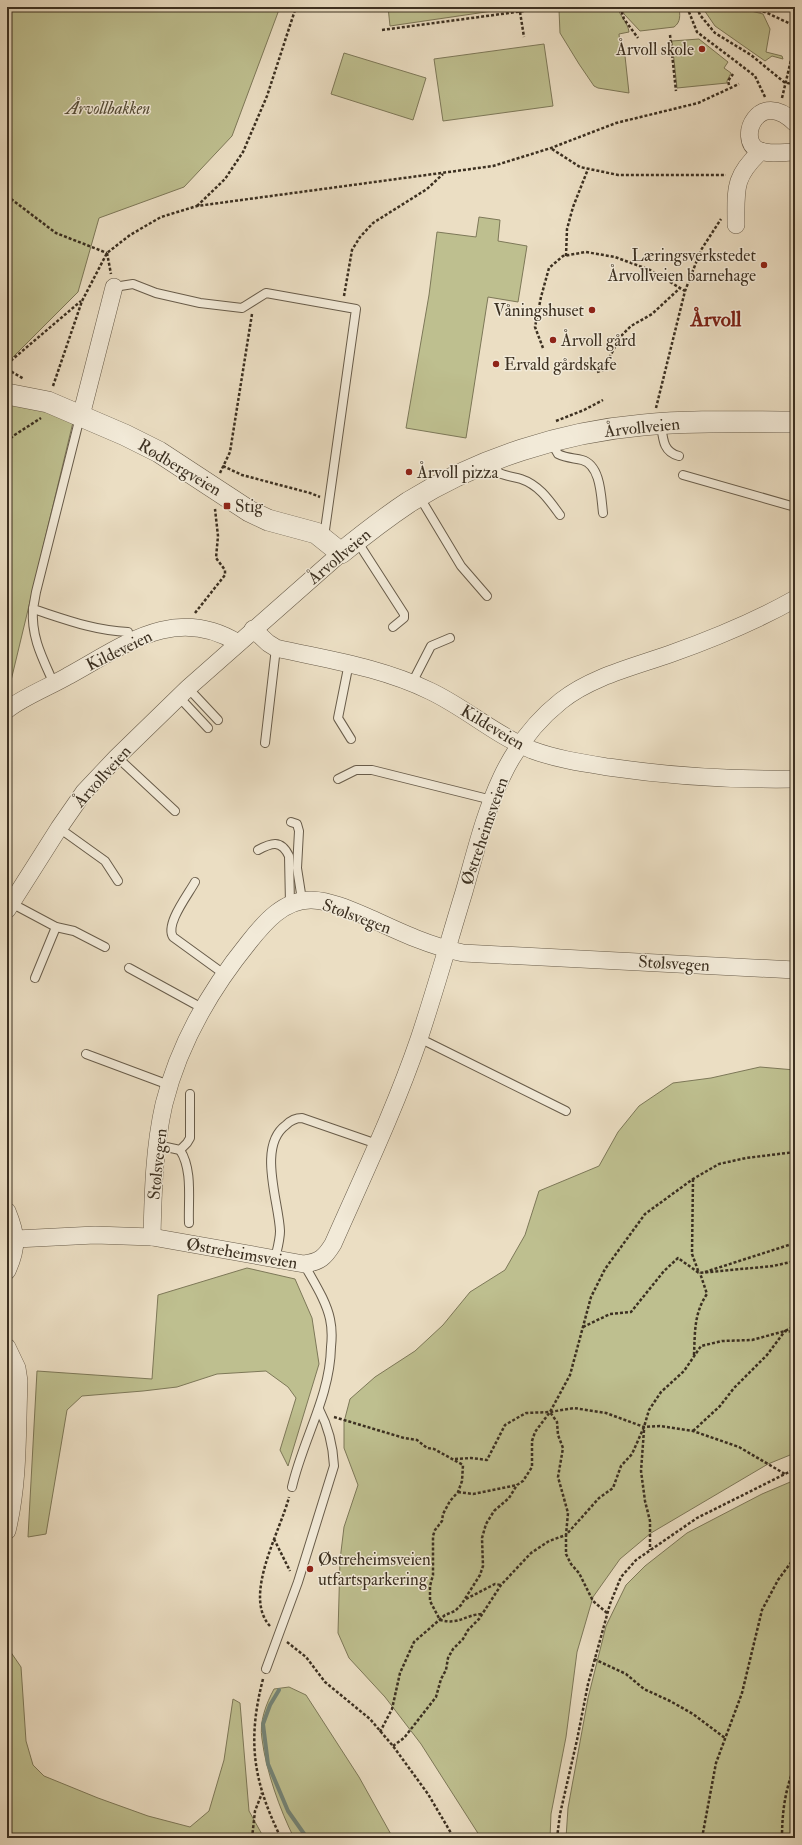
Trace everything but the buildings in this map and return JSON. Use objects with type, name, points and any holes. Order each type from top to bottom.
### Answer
[{"type":"street","points":[[795,123],[782,112],[771,110],[763,111],[755,119],[750,132],[752,145],[761,151],[795,152]]},
{"type":"street","points":[[736,225],[736,195],[740,175],[750,161],[761,151]]},
{"type":"street","points":[[81,416],[114,287]]},
{"type":"street","name":"Rødbergveien","points":[[7,394],[48,402],[106,426],[159,452],[259,516],[305,529],[348,547]]},
{"type":"street","name":"Årvollveien","points":[[9,906],[84,792],[117,757],[183,692],[348,547],[380,522],[420,496],[475,467],[492,461],[551,442],[658,419],[795,422]]},
{"type":"street","name":"Østreheimsveien","points":[[16,1240],[95,1235],[152,1237],[304,1264],[322,1260],[333,1244],[402,1087],[447,950],[492,800],[508,764],[519,744],[529,732],[561,701],[591,682],[691,646],[774,610],[795,599]]},
{"type":"street","name":"Kildeveien","points":[[7,710],[148,634],[188,626],[216,631],[238,643]]},
{"type":"street","name":"Kildeveien","points":[[253,630],[276,648],[349,663],[412,683],[451,702],[519,744],[547,754],[567,759],[646,772],[714,778],[795,779]]},
{"type":"street","name":"Stølsvegen","points":[[152,1237],[153,1189],[157,1145],[169,1085],[179,1058],[202,1008],[224,974],[277,912],[296,902],[312,900],[338,906],[430,945],[447,950],[479,954],[795,970]]},
{"type":"street","points":[[7,1211],[16,1240],[13,1257],[7,1271]]},
{"type":"street","points":[[7,1347],[17,1368],[19,1381],[16,1479],[13,1508],[7,1531]]},
{"type":"lane","points":[[114,287],[133,284],[156,293],[200,303],[242,308],[266,292],[356,309],[324,538]]},
{"type":"lane","points":[[54,684],[37,648],[32,621],[36,592],[81,416]]},
{"type":"lane","points":[[658,419],[667,450],[671,454],[680,456]]},
{"type":"lane","points":[[551,442],[558,454],[582,460],[591,466],[599,484],[603,513]]},
{"type":"lane","points":[[492,461],[499,473],[520,479],[536,486],[548,498],[560,515]]},
{"type":"lane","points":[[683,476],[795,507]]},
{"type":"lane","points":[[420,496],[461,566],[487,596]]},
{"type":"lane","points":[[348,547],[404,614],[404,618],[393,627]]},
{"type":"lane","points":[[34,609],[91,627],[128,632]]},
{"type":"lane","points":[[412,683],[430,646],[450,638]]},
{"type":"lane","points":[[265,743],[276,648]]},
{"type":"lane","points":[[349,663],[338,718],[350,739]]},
{"type":"lane","points":[[183,692],[218,720]]},
{"type":"lane","points":[[183,692],[208,728]]},
{"type":"lane","points":[[117,757],[175,811]]},
{"type":"lane","points":[[338,779],[356,770],[372,770],[492,800]]},
{"type":"lane","points":[[291,822],[296,824],[299,831],[296,902]]},
{"type":"lane","points":[[59,828],[105,861],[118,881]]},
{"type":"lane","points":[[258,850],[270,844],[275,844],[280,845],[286,852],[296,902]]},
{"type":"lane","points":[[195,882],[172,922],[171,934],[224,974]]},
{"type":"lane","points":[[9,906],[56,927],[74,931],[105,947]]},
{"type":"lane","points":[[35,978],[56,927]]},
{"type":"lane","points":[[129,968],[202,1008]]},
{"type":"lane","points":[[419,1038],[566,1111]]},
{"type":"lane","points":[[86,1054],[169,1085]]},
{"type":"lane","points":[[180,1150],[190,1138],[190,1094]]},
{"type":"lane","points":[[275,1259],[280,1233],[271,1160],[276,1135],[281,1128],[292,1120],[302,1118],[377,1144]]},
{"type":"lane","points":[[157,1145],[180,1150],[184,1156],[188,1172],[189,1223]]},
{"type":"lane","points":[[292,1487],[296,1470],[319,1409],[329,1374],[331,1344],[330,1320],[304,1264]]},
{"type":"lane","points":[[266,1669],[298,1582],[334,1466],[333,1447],[324,1419],[319,1409]]},
{"type":"path","points":[[197,206],[225,179],[243,152],[267,96],[296,7]]},
{"type":"path","points":[[382,30],[554,7]]},
{"type":"path","points":[[620,7],[624,19],[638,38]]},
{"type":"path","points":[[688,7],[697,32],[755,76],[771,110]]},
{"type":"path","points":[[697,7],[700,15],[716,33],[751,55],[784,82],[795,85]]},
{"type":"path","points":[[749,7],[752,10],[765,12],[795,26]]},
{"type":"path","points":[[520,12],[524,37]]},
{"type":"path","points":[[670,34],[676,91]]},
{"type":"path","points":[[784,82],[795,43]]},
{"type":"path","points":[[729,85],[728,81],[733,74]]},
{"type":"path","points":[[51,393],[82,301],[107,253],[130,235],[161,217],[197,206],[444,174],[493,166],[551,148],[616,123],[698,103],[739,84]]},
{"type":"path","points":[[551,148],[580,167],[618,175],[740,175]]},
{"type":"path","points":[[566,256],[567,229],[588,169]]},
{"type":"path","points":[[343,306],[352,250],[360,237],[373,223],[427,189],[444,174]]},
{"type":"path","points":[[658,419],[685,291],[701,250],[736,195]]},
{"type":"path","points":[[7,196],[56,233],[107,253]]},
{"type":"path","points":[[543,348],[535,328],[541,297],[549,268],[566,256],[586,252],[616,257],[650,270],[685,291]]},
{"type":"path","points":[[107,253],[114,287]]},
{"type":"path","points":[[597,372],[603,370],[620,337],[631,326],[652,314],[680,288]]},
{"type":"path","points":[[218,477],[230,452],[254,300]]},
{"type":"path","points":[[7,364],[82,301]]},
{"type":"path","points":[[554,422],[584,410],[603,400]]},
{"type":"path","points":[[7,442],[13,436],[46,414]]},
{"type":"path","points":[[223,466],[242,475],[310,493],[330,501]]},
{"type":"path","points":[[188,626],[193,615],[225,575],[225,570],[216,558],[218,536],[214,502]]},
{"type":"path","points":[[458,1492],[473,1494],[517,1485],[523,1481],[532,1467],[532,1441],[535,1432],[550,1412],[570,1375],[591,1297],[605,1269],[645,1214],[693,1179],[719,1164],[746,1158],[795,1152]]},
{"type":"path","points":[[693,1179],[692,1254],[707,1294],[700,1305],[695,1326],[694,1356]]},
{"type":"path","points":[[699,1274],[795,1243]]},
{"type":"path","points":[[583,1327],[610,1314],[631,1312],[664,1271],[678,1258],[699,1274],[772,1266],[795,1261]]},
{"type":"path","points":[[393,1746],[404,1738],[436,1697],[441,1679],[446,1670],[448,1658],[453,1649],[463,1639],[468,1630],[480,1620],[482,1614],[501,1585],[531,1553],[549,1542],[566,1535],[599,1498],[613,1488],[621,1466],[632,1454],[644,1427],[649,1410],[661,1392],[684,1371],[701,1346],[722,1341],[752,1340],[785,1331],[795,1326]]},
{"type":"path","points":[[785,1331],[795,1332]]},
{"type":"path","points":[[693,1431],[720,1406],[734,1388],[766,1355],[785,1331]]},
{"type":"path","points":[[455,1459],[471,1458],[487,1460],[505,1425],[526,1413],[550,1412],[574,1408],[606,1413],[644,1427],[660,1426],[693,1431],[739,1447],[785,1474]]},
{"type":"path","points":[[550,1412],[557,1422],[558,1436],[563,1448],[558,1477],[568,1513],[566,1554],[593,1601],[608,1613]]},
{"type":"path","points":[[324,1419],[333,1416],[404,1438],[417,1440],[427,1448],[455,1459],[463,1465],[462,1481],[458,1492],[450,1501],[443,1514],[442,1521],[435,1530],[433,1536],[433,1575],[430,1586],[430,1601],[440,1620]]},
{"type":"path","points":[[644,1427],[641,1471],[645,1501],[650,1520],[650,1550]]},
{"type":"path","points":[[557,1838],[569,1771],[594,1659],[608,1613],[621,1578],[636,1560],[697,1518],[795,1469]]},
{"type":"path","points":[[380,1732],[392,1709],[400,1673],[414,1642],[445,1615],[455,1611],[466,1599],[480,1575],[483,1566],[482,1538],[486,1524],[494,1511],[509,1498],[517,1485]]},
{"type":"path","points":[[292,1487],[263,1576],[260,1600],[262,1613],[266,1622],[279,1636],[306,1657],[324,1682],[370,1719],[393,1746],[428,1794],[454,1838]]},
{"type":"path","points":[[274,1539],[290,1571],[298,1582]]},
{"type":"path","points":[[702,1838],[716,1763],[742,1693],[762,1610],[778,1580],[795,1557]]},
{"type":"path","points":[[466,1599],[495,1584],[501,1585]]},
{"type":"path","points":[[440,1620],[450,1622],[459,1621],[471,1614],[482,1614]]},
{"type":"path","points":[[594,1659],[626,1674],[644,1690],[670,1701],[693,1714],[725,1738]]},
{"type":"path","points":[[266,1669],[255,1714],[254,1734],[256,1772],[268,1812],[281,1838]]},
{"type":"path","points":[[782,1838],[782,1818],[788,1782],[795,1766]]},
{"type":"path","points":[[252,1838],[255,1812],[262,1792]]},
{"type":"green space","name":"Årvollbakken","points":[[7,7],[280,7],[232,136],[184,187],[99,218],[78,292],[7,363]]},
{"type":"green space","points":[[388,7],[520,7],[390,26]]},
{"type":"green space","points":[[583,7],[617,7],[626,23],[629,32],[619,34],[621,56],[625,56],[629,93],[594,86],[560,33],[559,10]]},
{"type":"green space","points":[[622,7],[679,7],[680,18],[674,27],[640,31],[624,14]]},
{"type":"green space","points":[[702,7],[747,7],[751,11],[763,14],[770,29],[766,52],[782,56],[783,59],[772,56],[765,61],[715,26]]},
{"type":"green space","points":[[699,39],[728,62],[724,68],[731,73],[727,83],[677,88],[672,41]]},
{"type":"green space","points":[[544,44],[553,106],[443,121],[434,59]]},
{"type":"green space","points":[[344,53],[426,78],[413,120],[331,94]]},
{"type":"green space","points":[[479,217],[500,220],[498,241],[527,246],[518,302],[488,297],[466,438],[406,428],[429,295],[437,232],[476,237]]},
{"type":"green space","points":[[7,403],[74,418],[9,689],[7,690]]},
{"type":"green space","points":[[760,1067],[795,1070],[795,1453],[768,1464],[651,1533],[620,1559],[593,1597],[577,1652],[566,1737],[551,1814],[550,1838],[481,1838],[421,1744],[385,1697],[349,1658],[338,1633],[340,1560],[344,1527],[358,1485],[344,1448],[344,1422],[350,1399],[375,1377],[415,1351],[443,1325],[470,1292],[505,1270],[525,1235],[539,1191],[599,1166],[618,1132],[639,1106],[673,1083],[711,1078]]},
{"type":"green space","points":[[247,1268],[295,1279],[312,1318],[319,1364],[288,1466],[280,1450],[296,1398],[288,1387],[266,1371],[217,1374],[177,1387],[82,1396],[67,1410],[46,1534],[28,1537],[37,1371],[152,1379],[158,1295]]},
{"type":"green space","points":[[795,1480],[795,1838],[566,1838],[568,1808],[588,1698],[606,1626],[626,1585],[645,1566],[687,1533],[762,1494]]},
{"type":"green space","points":[[10,1651],[21,1667],[26,1741],[33,1765],[44,1776],[148,1816],[190,1827],[209,1811],[224,1760],[233,1699],[240,1703],[249,1811],[264,1838],[7,1838],[7,1704]]},
{"type":"green space","points":[[289,1687],[306,1695],[359,1777],[393,1838],[294,1838],[270,1777],[261,1733],[264,1713],[274,1689]]},
{"type":"waterway","points":[[279,1690],[270,1705],[263,1724],[268,1764],[288,1811],[307,1838]]},
{"type":"place","name":"Årvoll skole","points":[[702,49]]},
{"type":"place","name":"Læringsverkstedet Årvollveien barnehage","points":[[764,265]]},
{"type":"place","name":"Våningshuset","points":[[592,310]]},
{"type":"place","name":"Årvoll gård","points":[[553,340]]},
{"type":"place","name":"Ervald gårdskafe","points":[[496,364]]},
{"type":"place","name":"Årvoll pizza","points":[[409,472]]},
{"type":"place","name":"Stig","points":[[227,506]]},
{"type":"place","name":"Østreheimsveien utfartsparkering","points":[[310,1569]]},
{"type":"district","name":"Årvoll","points":[[716,319]]}]
